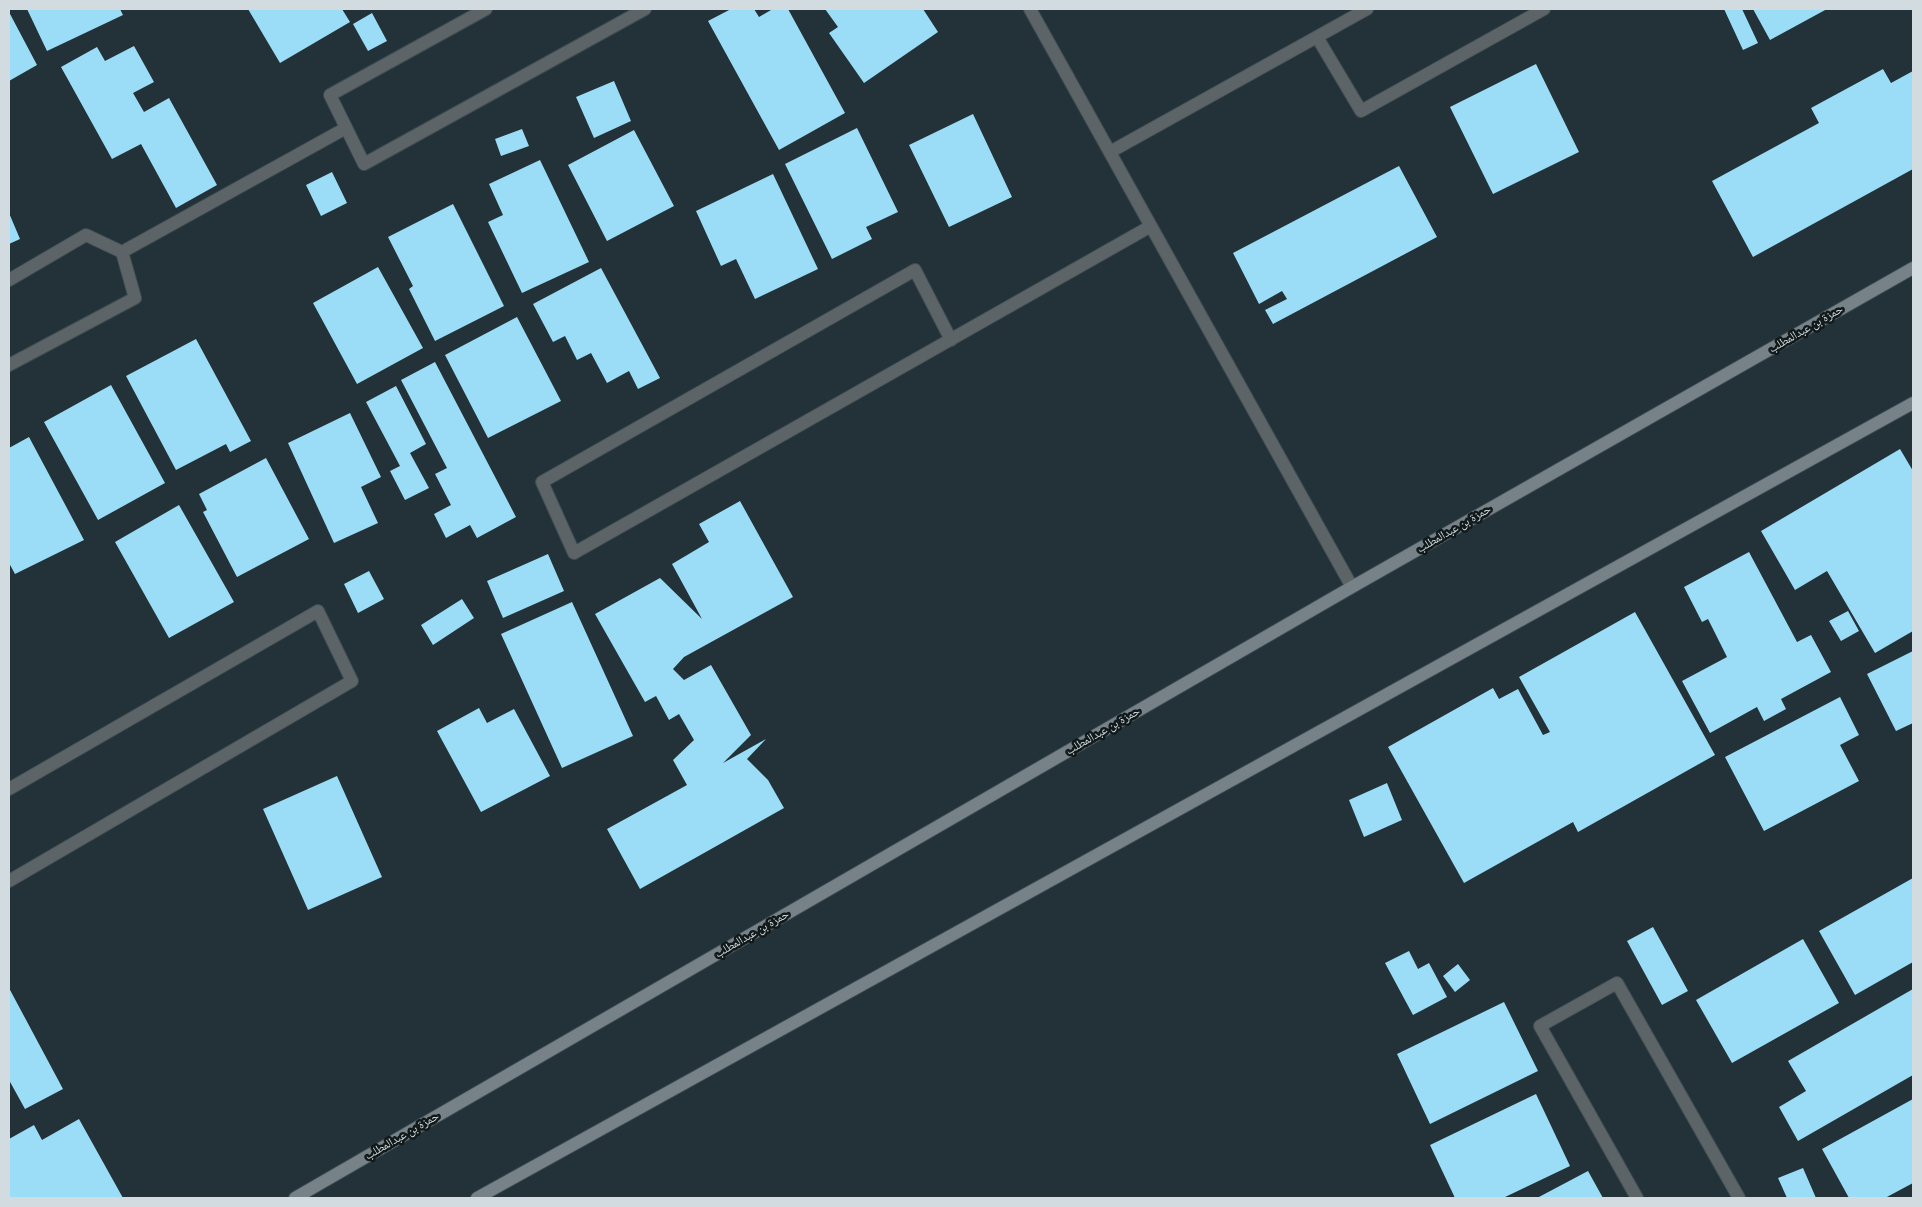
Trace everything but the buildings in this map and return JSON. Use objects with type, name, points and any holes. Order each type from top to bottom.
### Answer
[{"type":"street","points":[[486,9],[330,95],[364,164],[645,9]]},
{"type":"street","points":[[1030,9],[1352,587]]},
{"type":"street","points":[[1110,152],[1367,9]]},
{"type":"street","points":[[1317,36],[1360,111],[1544,9]]},
{"type":"street","points":[[122,252],[346,128]]},
{"type":"street","points":[[950,340],[915,270],[542,482],[574,553],[1152,226]]},
{"type":"street","points":[[9,280],[86,235],[122,252],[135,298],[9,365]]},
{"type":"street","name":"حمزة بن عبدالمطلب","points":[[295,1198],[1352,587],[1913,268]]},
{"type":"street","points":[[477,1198],[1913,403]]},
{"type":"street","points":[[9,789],[318,611],[352,681],[9,881]]},
{"type":"street","points":[[1637,1198],[1540,1026],[1617,984],[1739,1198]]}]
